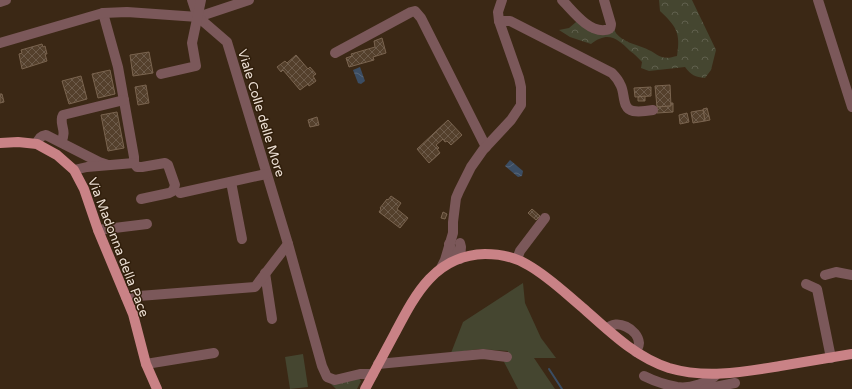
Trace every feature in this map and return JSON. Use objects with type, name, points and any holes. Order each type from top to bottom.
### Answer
[{"type":"main road","name":"Via Madonna della Pace","points":[[0,143],[18,142],[37,144],[57,155],[74,170],[84,188],[98,230],[133,314],[146,364],[157,389]]},
{"type":"main road","points":[[365,389],[416,295],[426,281],[441,268],[460,258],[476,255],[491,254],[516,259],[528,264],[550,280],[636,352],[669,368],[692,373],[717,374],[737,382],[830,358],[852,354]]},
{"type":"street","points":[[0,2],[6,0]]},
{"type":"street","points":[[192,0],[198,17]]},
{"type":"street","points":[[161,74],[196,66],[192,43],[201,0]]},
{"type":"street","points":[[0,43],[103,13],[127,12],[198,17],[249,0]]},
{"type":"street","points":[[460,258],[453,253],[455,243],[453,222],[458,194],[471,167],[511,120],[521,105],[521,87],[519,78],[499,21],[498,12],[502,0]]},
{"type":"street","points":[[562,0],[586,24],[594,28],[608,30],[611,27],[611,24],[604,0]]},
{"type":"street","points":[[818,0],[852,108]]},
{"type":"street","points":[[335,52],[415,11],[421,18],[486,148]]},
{"type":"street","points":[[103,13],[118,67],[134,163],[137,167],[165,163],[168,165],[174,185],[173,191],[169,193],[141,199]]},
{"type":"street","name":"Viale Colle delle More","points":[[198,17],[227,42],[288,244],[325,374],[331,379],[335,380],[360,374],[373,374]]},
{"type":"street","points":[[499,21],[510,21],[612,73],[622,88],[625,103],[629,110],[653,110]]},
{"type":"street","points":[[61,142],[64,133],[62,120],[63,115],[124,100]]},
{"type":"street","points":[[37,144],[38,139],[46,135],[99,162],[108,165]]},
{"type":"street","points":[[74,170],[87,167],[134,163]]},
{"type":"street","points":[[180,193],[266,174]]},
{"type":"street","points":[[231,182],[242,239]]},
{"type":"street","points":[[516,259],[520,251],[545,218]]},
{"type":"street","points":[[98,230],[147,224]]},
{"type":"street","points":[[455,243],[476,255]]},
{"type":"street","points":[[441,268],[455,243]]},
{"type":"street","points":[[126,297],[255,287],[288,244]]},
{"type":"street","points":[[825,275],[836,272],[852,274]]},
{"type":"street","points":[[265,274],[272,319]]},
{"type":"street","points":[[806,284],[817,289],[830,358]]},
{"type":"street","points":[[607,329],[609,326],[614,325],[626,327],[638,339],[639,345],[636,352]]},
{"type":"street","points":[[146,364],[214,353]]},
{"type":"street","points":[[378,364],[483,354],[507,357]]},
{"type":"street","points":[[644,376],[678,387],[689,386],[712,380],[717,374]]},
{"type":"street","points":[[705,389],[737,382]]},
{"type":"green space","points":[[659,0],[692,0],[716,50],[711,70],[705,78],[694,75],[685,67],[649,71],[641,68],[642,62],[621,43],[612,38],[602,38],[591,44],[570,37],[559,30],[569,28],[582,17],[595,25],[614,29],[620,37],[630,43],[661,57],[668,58],[677,56],[678,36],[670,21],[660,11]]},
{"type":"green space","points":[[523,283],[525,303],[541,338],[556,358],[534,358],[555,389],[518,389],[504,362],[508,351],[479,349],[451,353],[463,322]]},
{"type":"green space","points":[[303,354],[308,387],[290,389],[285,357]]},
{"type":"green space","points":[[358,377],[361,381],[357,389],[336,389],[331,384]]},
{"type":"water","points":[[360,67],[365,81],[361,84],[358,83],[353,70]]},
{"type":"water","points":[[510,160],[523,171],[522,176],[518,177],[505,166]]},
{"type":"building","points":[[382,38],[386,53],[373,57],[374,60],[349,67],[346,58],[352,56],[351,54],[375,47],[374,41]]},
{"type":"building","points":[[42,44],[43,47],[45,46],[47,61],[22,69],[19,54],[22,53],[21,50]]},
{"type":"building","points":[[149,52],[153,73],[133,76],[130,55]]},
{"type":"building","points":[[296,55],[308,69],[310,67],[316,74],[313,76],[316,81],[309,86],[308,84],[300,90],[283,70],[281,72],[277,67],[285,61],[287,63]]},
{"type":"building","points":[[110,70],[115,94],[98,98],[92,74]]},
{"type":"building","points":[[81,76],[87,99],[69,104],[62,81]]},
{"type":"building","points":[[146,85],[149,103],[138,105],[135,87]]},
{"type":"building","points":[[670,85],[671,106],[657,107],[655,86]]},
{"type":"building","points":[[651,87],[651,96],[635,97],[634,88]]},
{"type":"building","points":[[0,94],[2,94],[4,102],[0,103]]},
{"type":"building","points":[[645,96],[645,101],[638,101],[638,97]]},
{"type":"building","points":[[671,103],[673,103],[673,112],[657,113],[657,107],[671,106]]},
{"type":"building","points":[[707,108],[710,120],[705,121],[703,109]]},
{"type":"building","points":[[703,110],[705,121],[693,123],[691,112]]},
{"type":"building","points":[[117,112],[124,148],[108,151],[101,115]]},
{"type":"building","points":[[687,113],[689,122],[680,124],[679,115]]},
{"type":"building","points":[[317,117],[319,125],[310,127],[308,120]]},
{"type":"building","points":[[448,120],[462,135],[451,145],[443,139],[436,145],[439,148],[437,149],[440,153],[429,163],[417,149]]},
{"type":"building","points":[[391,196],[401,203],[397,209],[408,218],[400,228],[379,212],[381,209],[380,208]]},
{"type":"building","points":[[532,209],[540,216],[536,220],[528,213]]},
{"type":"building","points":[[443,212],[447,214],[445,219],[441,218]]},
{"type":"waterway","points":[[549,369],[562,389]]}]
